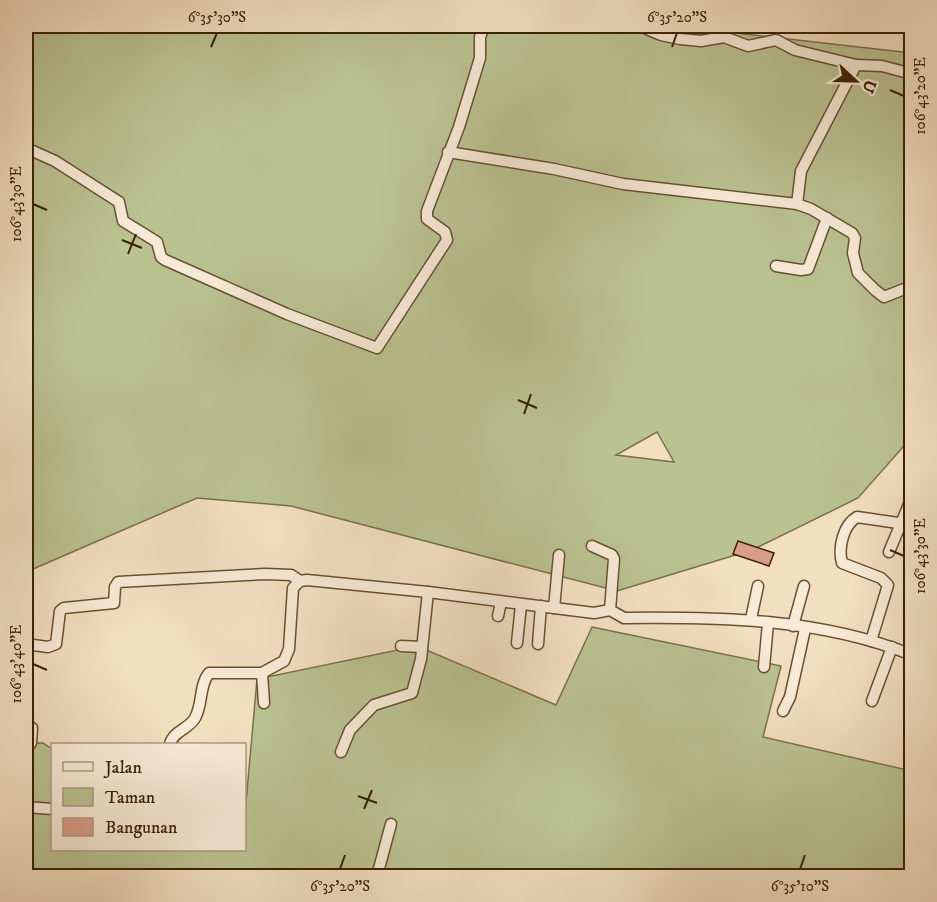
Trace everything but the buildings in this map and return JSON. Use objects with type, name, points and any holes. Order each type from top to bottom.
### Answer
[{"type":"street","points":[[26,148],[55,160],[119,202],[123,221],[157,242],[161,257],[165,260],[288,314],[374,348],[381,344],[447,240],[445,232],[430,222],[426,215],[459,127],[480,58],[480,37],[484,26]]},
{"type":"street","points":[[640,26],[661,35],[680,39],[701,41],[724,37],[748,46],[776,40],[795,50],[856,65],[882,66],[912,74]]},
{"type":"street","points":[[797,204],[796,194],[801,171],[856,65]]},
{"type":"street","points":[[448,152],[554,169],[623,184],[797,204],[852,233],[855,238],[853,254],[858,273],[881,296],[888,296],[912,286]]},
{"type":"street","points":[[776,266],[805,270],[809,266],[828,219]]},
{"type":"street","points":[[809,266],[813,278]]},
{"type":"street","points":[[889,552],[906,524],[912,497]]},
{"type":"street","points":[[871,641],[888,585],[881,578],[844,565],[841,560],[842,540],[851,520],[857,517],[906,524]]},
{"type":"street","points":[[591,546],[612,555],[614,559],[610,610]]},
{"type":"street","points":[[554,608],[560,555]]},
{"type":"street","points":[[26,644],[48,646],[56,644],[60,611],[114,603],[115,586],[118,582],[265,574],[291,575],[300,581],[428,592],[594,613],[610,610],[624,618],[751,619],[871,641],[912,655]]},
{"type":"street","points":[[170,743],[173,736],[195,717],[204,681],[209,673],[262,673],[278,667],[286,659],[292,594],[300,581]]},
{"type":"street","points":[[751,619],[758,586]]},
{"type":"street","points":[[793,626],[804,586]]},
{"type":"street","points":[[341,752],[350,730],[374,705],[412,693],[418,675],[428,592]]},
{"type":"street","points":[[498,616],[501,602]]},
{"type":"street","points":[[517,643],[521,605]]},
{"type":"street","points":[[538,644],[541,606]]},
{"type":"street","points":[[764,667],[768,623]]},
{"type":"street","points":[[783,711],[792,689],[805,629]]},
{"type":"street","points":[[401,646],[422,647]]},
{"type":"street","points":[[872,701],[892,647]]},
{"type":"street","points":[[262,673],[264,703]]},
{"type":"street","points":[[26,724],[32,728],[31,742],[26,749]]},
{"type":"street","points":[[26,807],[51,809]]},
{"type":"street","points":[[377,876],[391,824]]},
{"type":"green space","points":[[26,26],[675,26],[911,53],[911,438],[858,498],[752,550],[617,591],[291,506],[197,498],[26,572]],"holes":[[[657,432],[674,462],[616,455]]]},
{"type":"green space","points":[[592,627],[781,666],[763,737],[907,770],[911,763],[911,876],[26,876],[26,743],[43,743],[51,748],[51,851],[246,851],[246,803],[257,679],[417,646],[556,705]]}]
